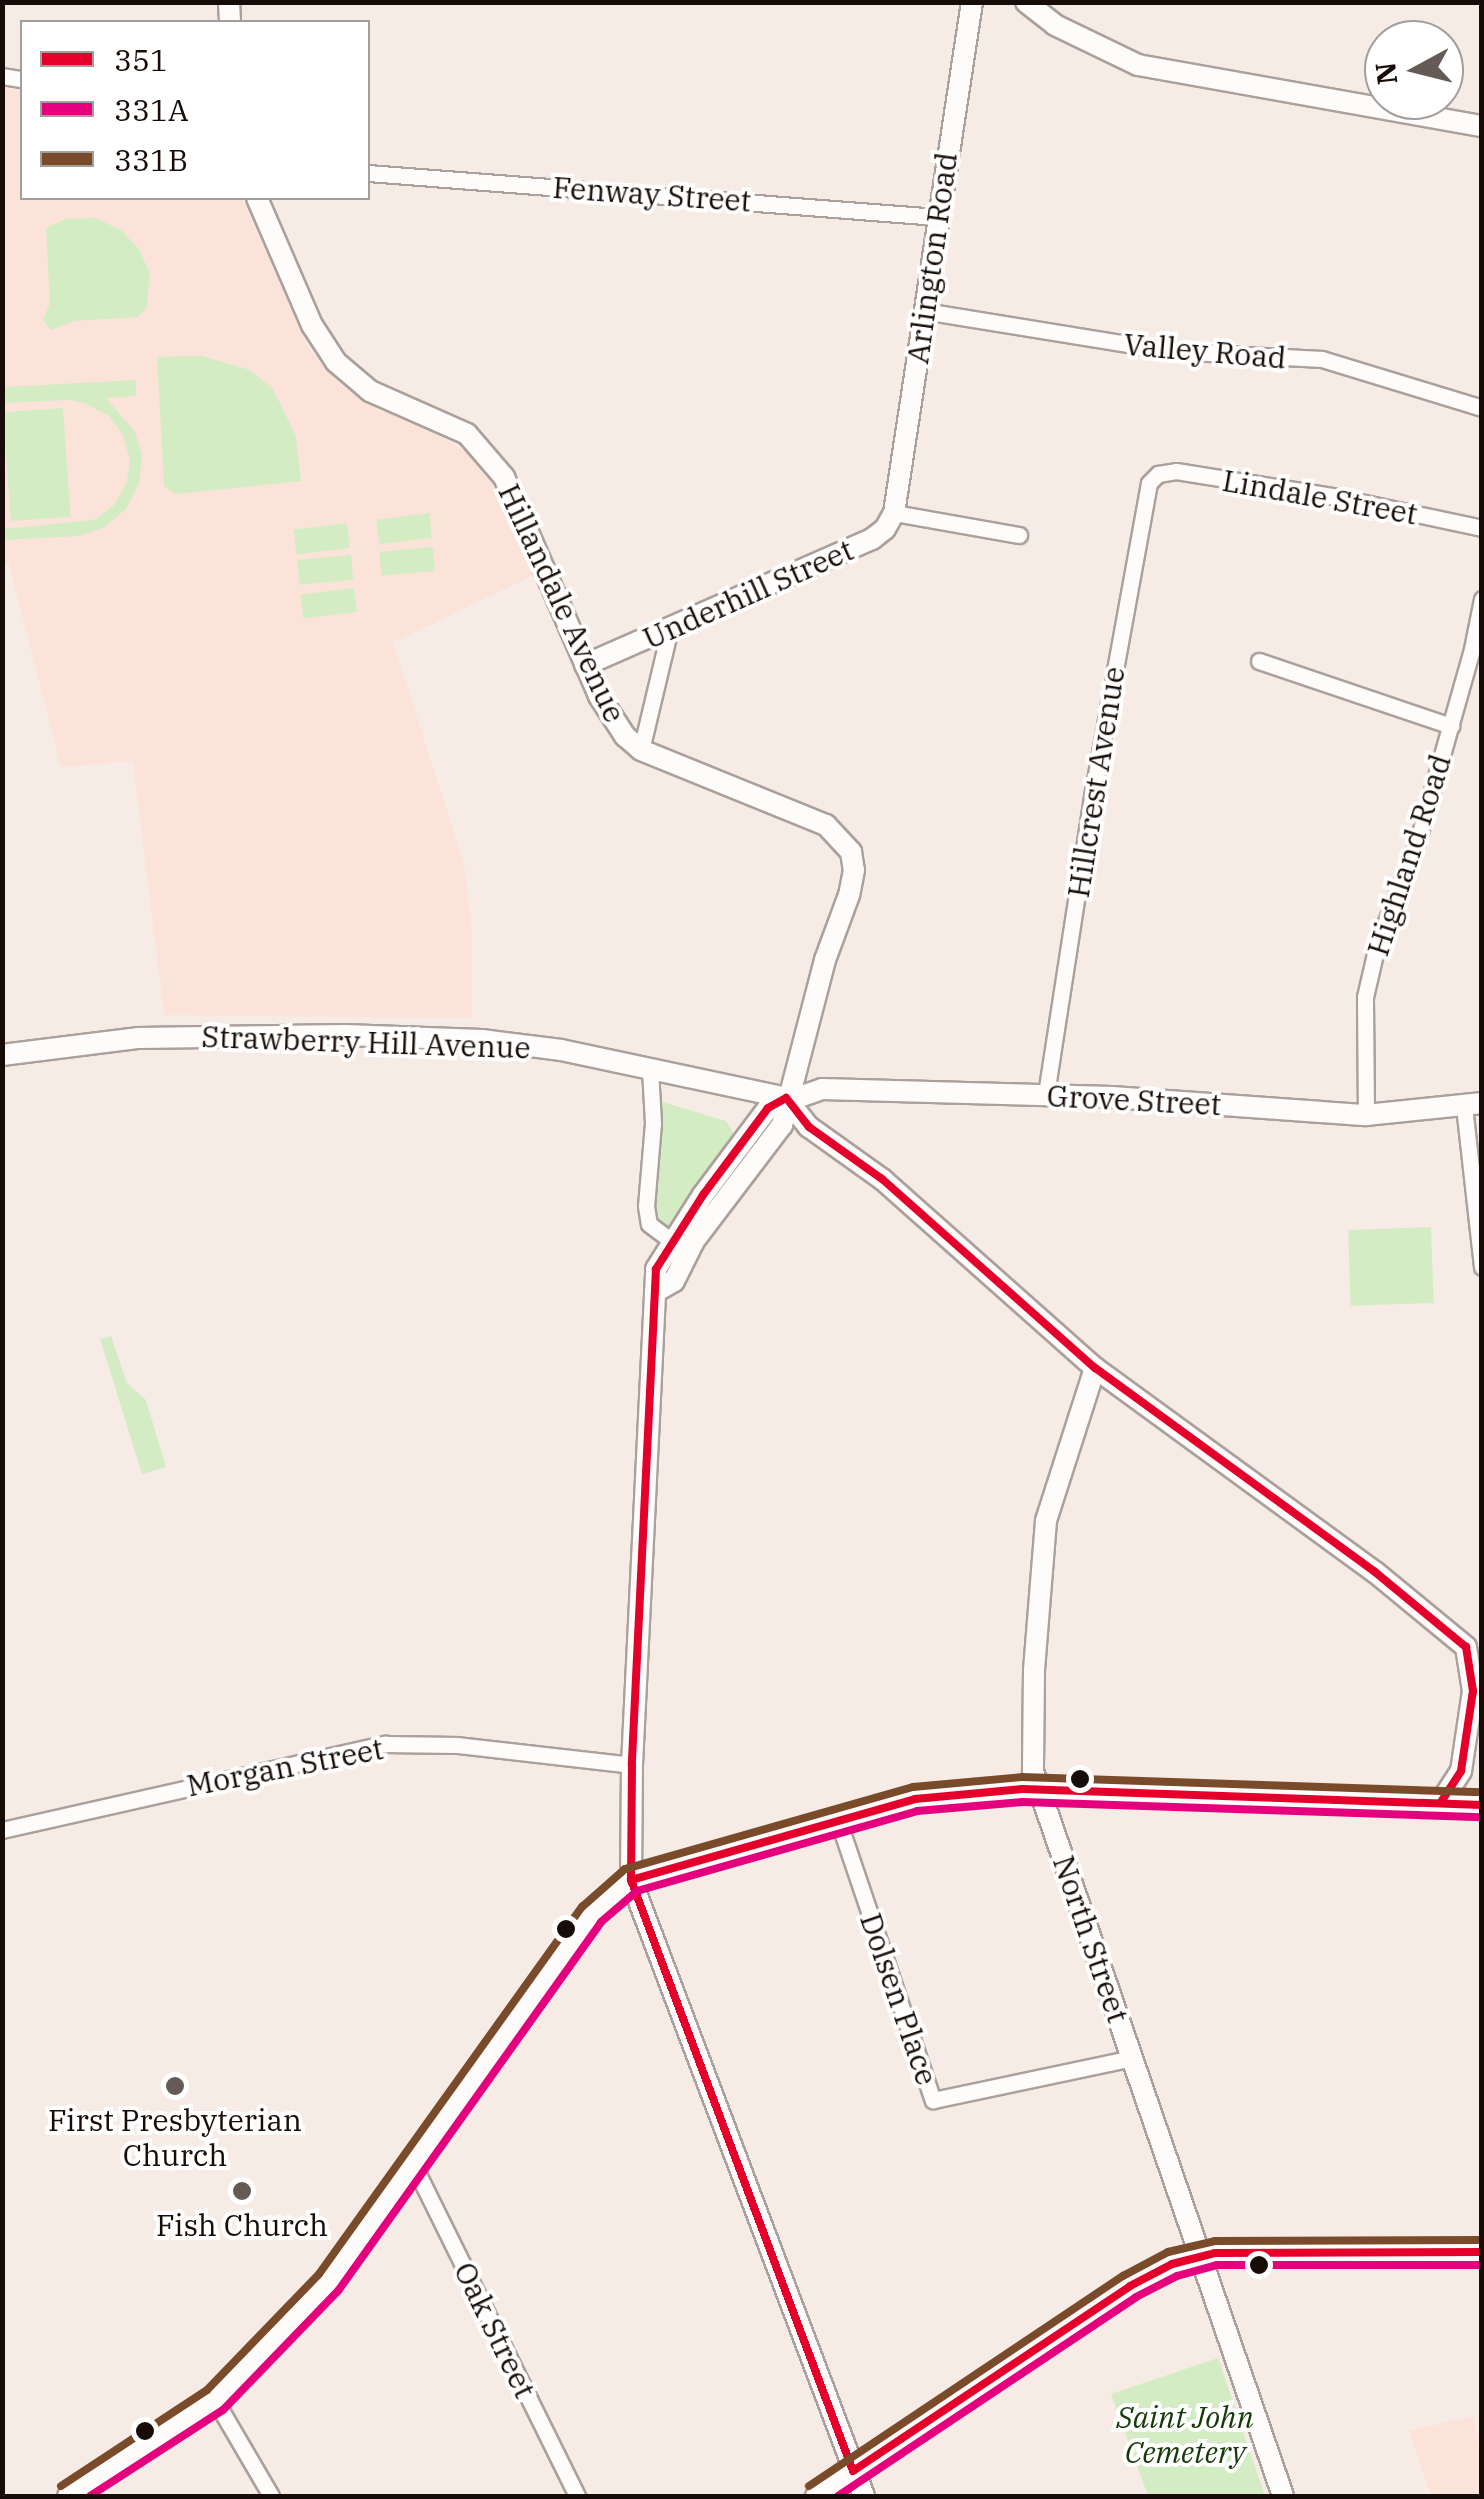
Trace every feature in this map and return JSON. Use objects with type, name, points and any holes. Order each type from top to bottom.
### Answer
[{"type":"main road","name":"Arlington Road","points":[[894,514],[972,2]]},
{"type":"main road","points":[[1026,2],[1075,35],[1142,66],[1482,126]]},
{"type":"main road","name":"Hillandale Avenue","points":[[259,200],[312,324],[336,362],[370,392],[467,434],[504,477],[614,723],[641,750],[826,824],[851,852],[854,870],[849,895],[825,960],[782,1125],[694,1240],[674,1281],[655,1292]]},
{"type":"main road","name":"Underhill Street","points":[[586,665],[872,539],[894,514]]},
{"type":"main road","name":"Strawberry Hill Avenue","points":[[2,1055],[139,1038],[345,1035],[482,1040],[561,1050],[786,1098]]},
{"type":"main road","name":"Grove Street","points":[[786,1098],[830,1088],[1046,1094],[1366,1115],[1473,1104]]},
{"type":"main road","points":[[864,2496],[630,1880],[656,1270],[768,1108],[786,1098],[809,1127],[882,1179],[1095,1368],[1375,1572],[1458,1640],[1475,1666],[1460,1771],[1440,1802]]},
{"type":"main road","name":"North Street","points":[[1095,1368],[1050,1503],[1042,1549],[1032,1738],[1038,1788],[1283,2496]]},
{"type":"main road","points":[[1460,1771],[1479,1804]]},
{"type":"main road","points":[[68,2496],[215,2400],[328,2282],[592,1914],[630,1880],[915,1800],[1038,1788],[1479,1804]]},
{"type":"main road","points":[[816,2496],[1130,2286],[1172,2264],[1200,2257],[1272,2252],[1482,2252]]},
{"type":"street","name":"Fenway Street","points":[[370,173],[937,216]]},
{"type":"street","name":"Valley Road","points":[[924,312],[1152,348],[1322,359],[1482,408]]},
{"type":"street","name":"Lindale Street","points":[[1158,474],[1176,471],[1332,496],[1482,528]]},
{"type":"street","name":"Hillcrest Avenue","points":[[1046,1094],[1144,494],[1158,474]]},
{"type":"street","points":[[894,514],[1019,535]]},
{"type":"street","name":"Highland Road","points":[[1366,1115],[1365,997],[1377,944],[1418,840],[1482,599]]},
{"type":"street","name":"Hillandale Avenue","points":[[641,750],[670,628]]},
{"type":"street","points":[[1260,661],[1451,726]]},
{"type":"street","points":[[650,1069],[653,1123],[646,1206],[649,1224],[674,1242]]},
{"type":"street","points":[[1473,1104],[1482,1267]]},
{"type":"street","name":"Morgan Street","points":[[2,1830],[385,1744],[457,1745],[632,1764]]},
{"type":"street","name":"Dolsen Place","points":[[838,1820],[933,2100],[1132,2058]]},
{"type":"street","name":"Oak Street","points":[[413,2164],[577,2496]]},
{"type":"street","points":[[215,2400],[270,2496]]},
{"type":"shaded area","points":[[2,87],[20,91],[20,200],[243,200],[309,349],[343,387],[380,411],[428,428],[467,452],[504,501],[536,574],[393,643],[464,863],[472,932],[472,1018],[164,1015],[133,761],[61,767],[9,564],[3,564]]},
{"type":"shaded area","points":[[1473,2416],[1481,2454],[1481,2496],[1431,2496],[1409,2431]]},
{"type":"green space","points":[[95,218],[121,230],[139,249],[150,274],[147,307],[138,317],[74,321],[51,330],[43,320],[50,303],[46,228],[66,219]]},
{"type":"green space","points":[[202,356],[250,370],[273,389],[296,436],[301,481],[176,494],[164,486],[157,357]]},
{"type":"green space","points":[[136,380],[136,396],[106,398],[135,432],[142,455],[139,484],[127,508],[105,527],[79,536],[3,540],[3,529],[94,520],[114,505],[126,484],[130,460],[123,436],[109,416],[70,400],[3,403],[3,387]]},
{"type":"green space","points":[[63,408],[71,517],[11,521],[3,412]]},
{"type":"green space","points":[[429,513],[432,538],[379,544],[376,519]]},
{"type":"green space","points":[[347,523],[350,548],[296,554],[293,530]]},
{"type":"green space","points":[[433,547],[435,571],[381,576],[379,552]]},
{"type":"green space","points":[[351,555],[353,580],[299,585],[297,560]]},
{"type":"green space","points":[[354,588],[357,612],[303,618],[300,595]]},
{"type":"green space","points":[[659,1101],[726,1121],[733,1132],[730,1145],[669,1229],[655,1216]]},
{"type":"green space","points":[[1431,1227],[1434,1303],[1351,1306],[1348,1230]]},
{"type":"green space","points":[[111,1336],[127,1383],[146,1400],[166,1467],[142,1474],[100,1339]]},
{"type":"green space","name":"Saint John Cemetery","points":[[1218,2358],[1265,2496],[1148,2496],[1111,2394]]},
{"type":"transit line","name":"351","points":[[1441,1802],[1461,1771],[1473,1691],[1466,1647],[1375,1572],[1095,1368],[882,1179],[809,1127],[786,1098],[768,1108],[703,1195],[656,1269],[632,1765],[631,1880],[853,2471],[1130,2286],[1172,2264],[1215,2253],[1482,2252]]},
{"type":"transit line","name":"331B","points":[[61,2486],[207,2390],[319,2274],[582,1907],[625,1869],[913,1787],[1022,1777],[1482,1792]]},
{"type":"transit line","name":"351","points":[[631,1880],[915,1799],[1023,1789],[1482,1805]]},
{"type":"transit line","name":"331A","points":[[90,2496],[223,2410],[338,2291],[601,1922],[637,1891],[917,1811],[1023,1802],[1482,1817]]},
{"type":"transit line","name":"331B","points":[[809,2486],[1123,2276],[1168,2252],[1215,2241],[1482,2240]]},
{"type":"transit line","name":"331A","points":[[838,2496],[1136,2297],[1177,2276],[1217,2265],[1482,2265]]},
{"type":"place","name":"First Presbyterian Church","points":[[175,2086]]},
{"type":"place","name":"Fish Church","points":[[242,2191]]}]
